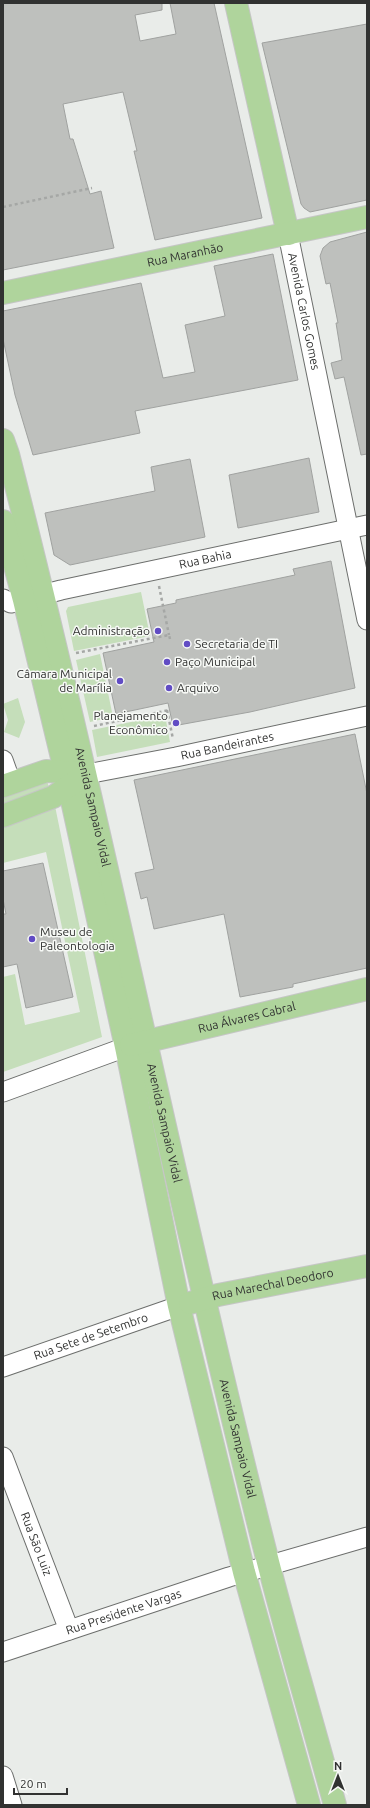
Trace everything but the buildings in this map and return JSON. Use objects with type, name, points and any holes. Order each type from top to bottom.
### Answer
[{"type":"main road","name":"Avenida Carlos Gomes","points":[[236,3],[288,234]]},
{"type":"main road","name":"Rua Maranhão","points":[[3,293],[288,234],[367,216]]},
{"type":"main road","name":"Avenida Sampaio Vidal","points":[[3,440],[33,551],[34,597],[67,779],[136,1044],[205,1299],[269,1565],[335,1805]]},
{"type":"main road","name":"Avenida Sampaio Vidal","points":[[3,524],[34,597],[87,774],[136,1044],[179,1306],[244,1572],[309,1805]]},
{"type":"main road","points":[[5,773],[46,771],[67,779],[87,774]]},
{"type":"main road","points":[[3,816],[53,796],[67,779]]},
{"type":"main road","name":"Rua Álvares Cabral","points":[[136,1044],[367,989]]},
{"type":"main road","name":"Rua Marechal Deodoro","points":[[179,1306],[205,1299],[367,1266]]},
{"type":"street","name":"Avenida Carlos Gomes","points":[[288,234],[367,620]]},
{"type":"street","points":[[3,524],[19,535],[33,551]]},
{"type":"street","name":"Rua Bahia","points":[[3,600],[11,603],[367,525]]},
{"type":"street","name":"Rua Bandeirantes","points":[[87,774],[176,757],[367,716]]},
{"type":"street","points":[[3,1092],[102,1054],[136,1044]]},
{"type":"street","name":"Rua Sete de Setembro","points":[[3,1367],[179,1306]]},
{"type":"street","name":"Rua São Luiz","points":[[3,1457],[69,1630]]},
{"type":"street","name":"Rua Presidente Vargas","points":[[3,1652],[244,1572],[367,1537]]},
{"type":"street","points":[[3,1776],[12,1805]]},
{"type":"path","points":[[3,207],[92,188]]},
{"type":"path","points":[[158,586],[170,639]]},
{"type":"path","points":[[70,655],[169,635]]},
{"type":"path","points":[[86,728],[168,710],[174,744]]},
{"type":"green space","points":[[141,592],[150,636],[74,651],[66,611],[68,607]]},
{"type":"green space","points":[[100,654],[113,717],[90,722],[76,660]]},
{"type":"green space","points":[[18,698],[25,722],[19,738],[4,732],[8,720],[3,704]]},
{"type":"green space","points":[[165,715],[170,742],[97,757],[92,730]]},
{"type":"green space","points":[[47,779],[49,789],[3,806],[3,795]]},
{"type":"green space","points":[[55,806],[102,1037],[3,1072],[3,977],[15,974],[25,1025],[80,1012],[46,852],[3,863],[3,827]]},
{"type":"place","name":"Administração","points":[[158,631]]},
{"type":"place","name":"Secretaria de TI","points":[[187,644]]},
{"type":"place","name":"Paço Municipal","points":[[167,662]]},
{"type":"place","name":"Câmara Municipal de Marília","points":[[120,681]]},
{"type":"place","name":"Arquivo","points":[[169,688]]},
{"type":"place","name":"Planejamento Econômico","points":[[176,723]]},
{"type":"place","name":"Museu de Paleontologia","points":[[32,939]]}]
